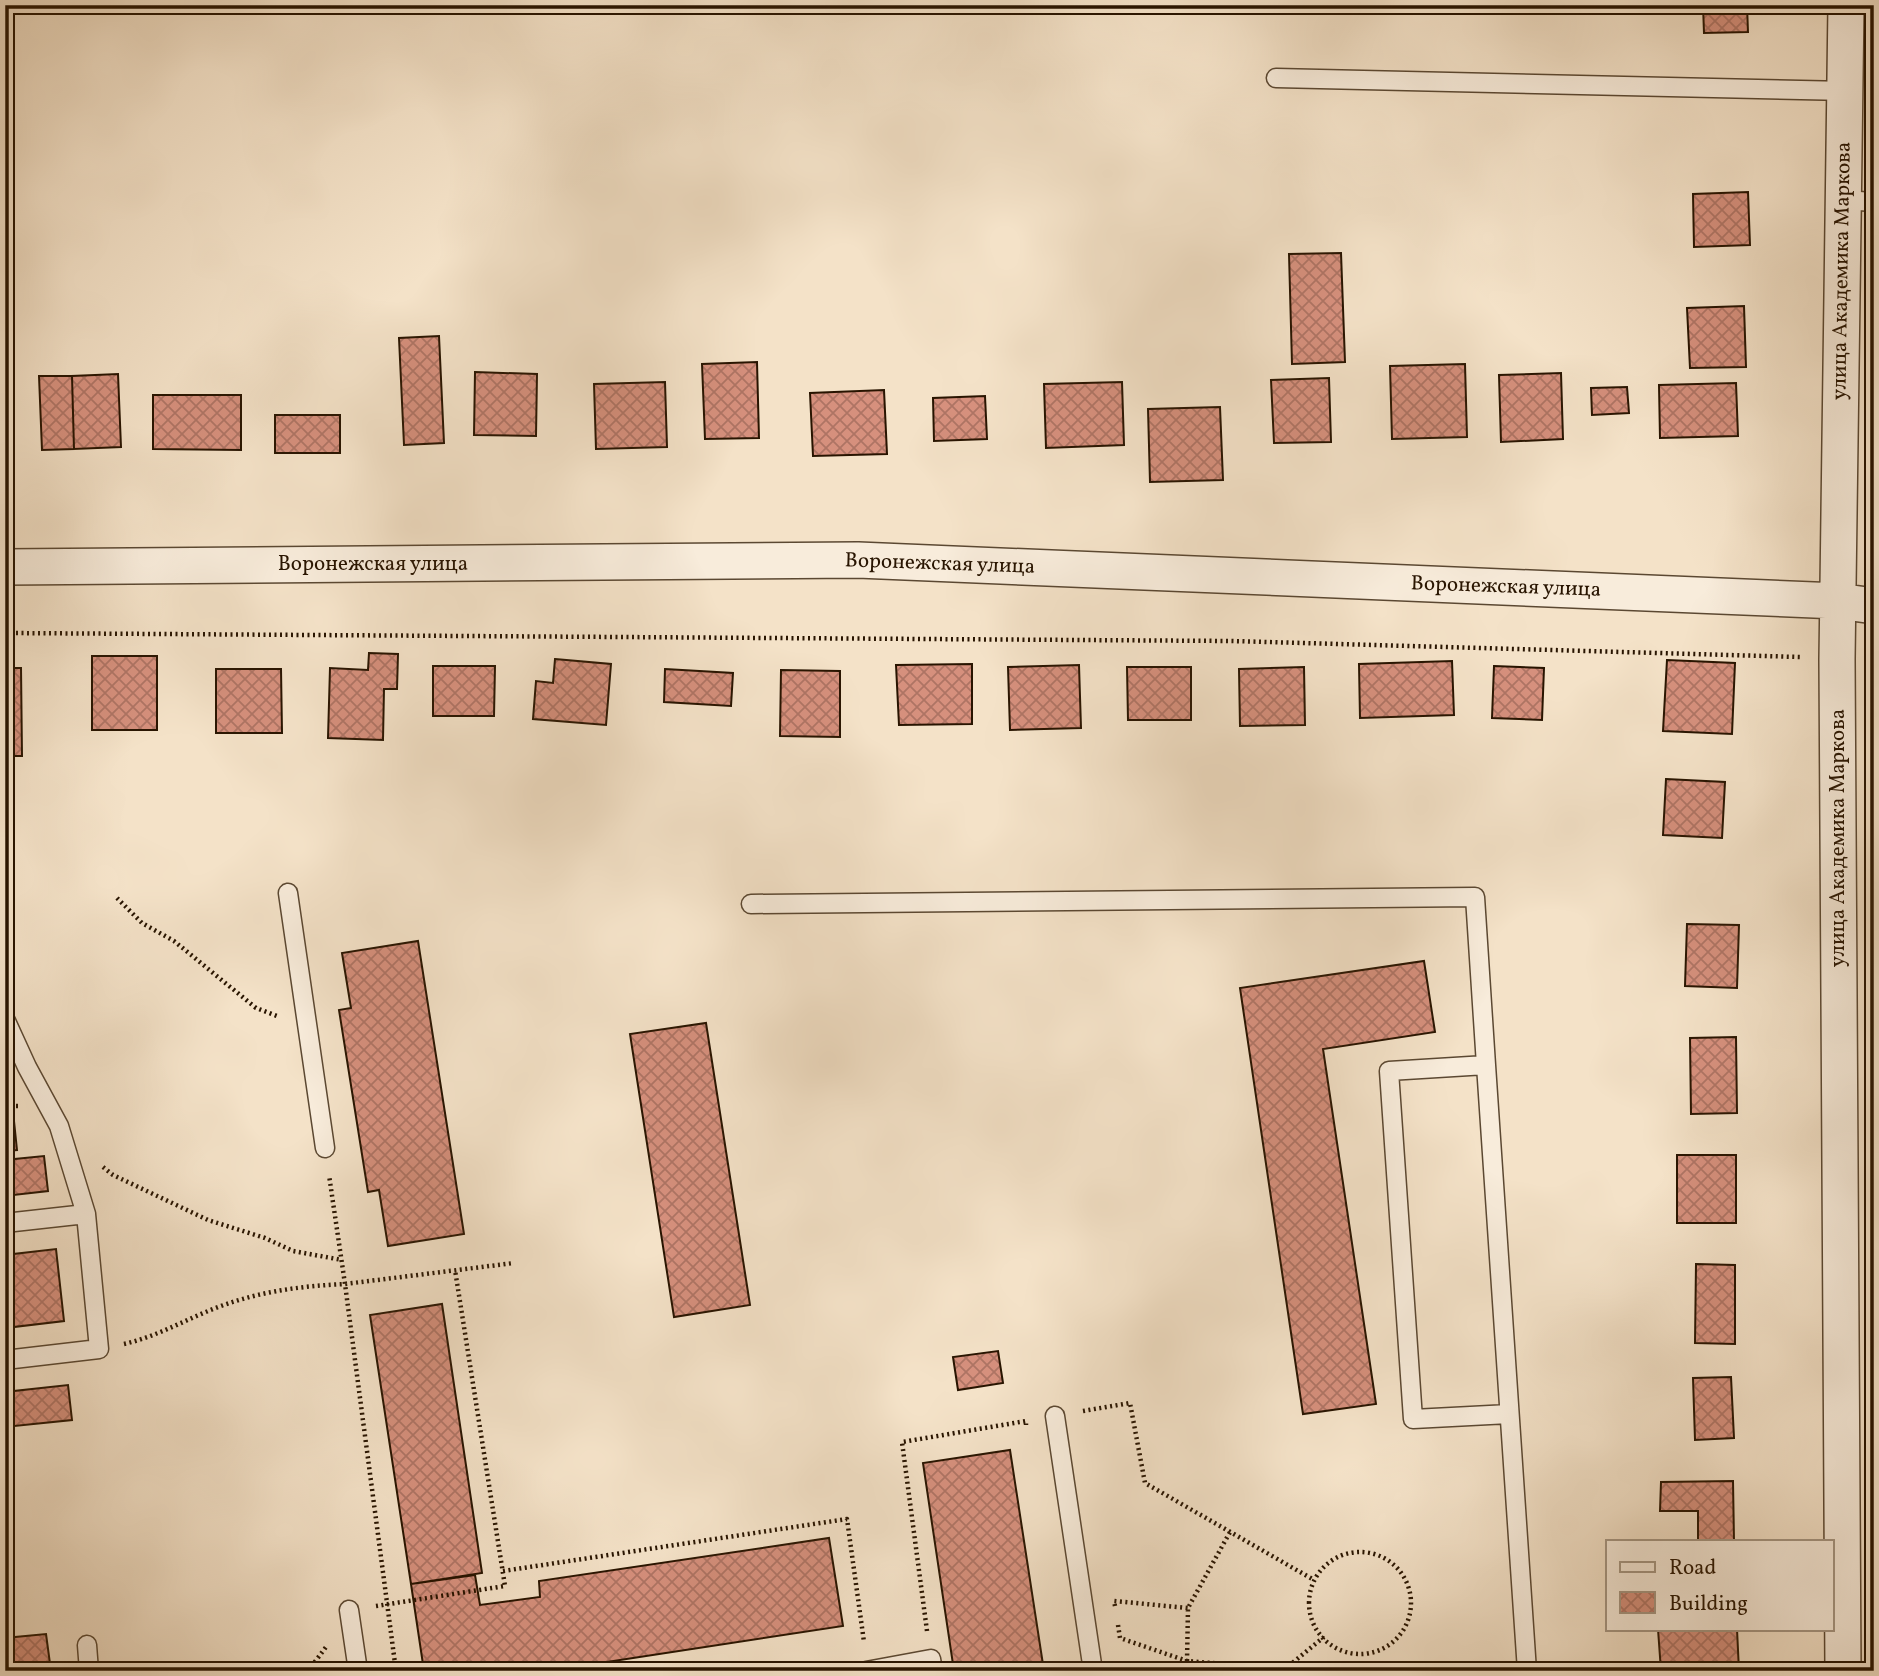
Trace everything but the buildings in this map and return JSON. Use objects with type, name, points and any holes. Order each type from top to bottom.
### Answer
[{"type":"street","name":"улица Академика Маркова","points":[[1843,1671],[1838,506],[1858,201],[1847,91],[1846,5]]},
{"type":"street","name":"Воронежская улица","points":[[5,567],[858,560],[1838,601],[1874,606]]},
{"type":"lane","points":[[1276,78],[1847,91]]},
{"type":"lane","points":[[288,893],[325,1148]]},
{"type":"lane","points":[[751,904],[1475,897],[1527,1671]]},
{"type":"lane","points":[[5,1019],[27,1067],[60,1126],[86,1214],[99,1349],[5,1360]]},
{"type":"lane","points":[[1486,1065],[1389,1071],[1413,1419],[1509,1413]]},
{"type":"lane","points":[[5,1223],[86,1214]]},
{"type":"lane","points":[[1055,1416],[1093,1671]]},
{"type":"lane","points":[[349,1610],[358,1671]]},
{"type":"lane","points":[[87,1646],[89,1671]]},
{"type":"lane","points":[[867,1671],[932,1665]]},
{"type":"path","points":[[5,633],[1231,641],[1837,659]]},
{"type":"path","points":[[117,898],[142,923],[174,941],[256,1009],[308,1028]]},
{"type":"path","points":[[5,1106],[25,1106],[60,1126],[114,1175],[208,1220],[265,1238],[293,1251],[342,1260]]},
{"type":"path","points":[[325,1148],[396,1671]]},
{"type":"path","points":[[99,1349],[146,1339],[218,1307],[255,1294],[304,1286],[345,1284],[514,1263]]},
{"type":"path","points":[[349,1610],[505,1586],[455,1270]]},
{"type":"path","points":[[932,1665],[902,1441],[1130,1403],[1145,1483],[1314,1580]]},
{"type":"path","points":[[1026,1422],[1028,1435]]},
{"type":"path","points":[[503,1571],[847,1519],[867,1671]]},
{"type":"path","points":[[1187,1661],[1188,1608],[1230,1532]]},
{"type":"path","points":[[1357,1551],[1374,1553],[1390,1561],[1402,1574],[1410,1590],[1412,1608],[1406,1625],[1396,1639],[1381,1649],[1364,1654],[1346,1652],[1330,1644],[1318,1632],[1311,1615],[1309,1597],[1314,1580],[1324,1566],[1339,1556],[1357,1551]]},
{"type":"path","points":[[1188,1608],[1114,1601],[1120,1638],[1187,1661],[1285,1669],[1324,1637]]}]
